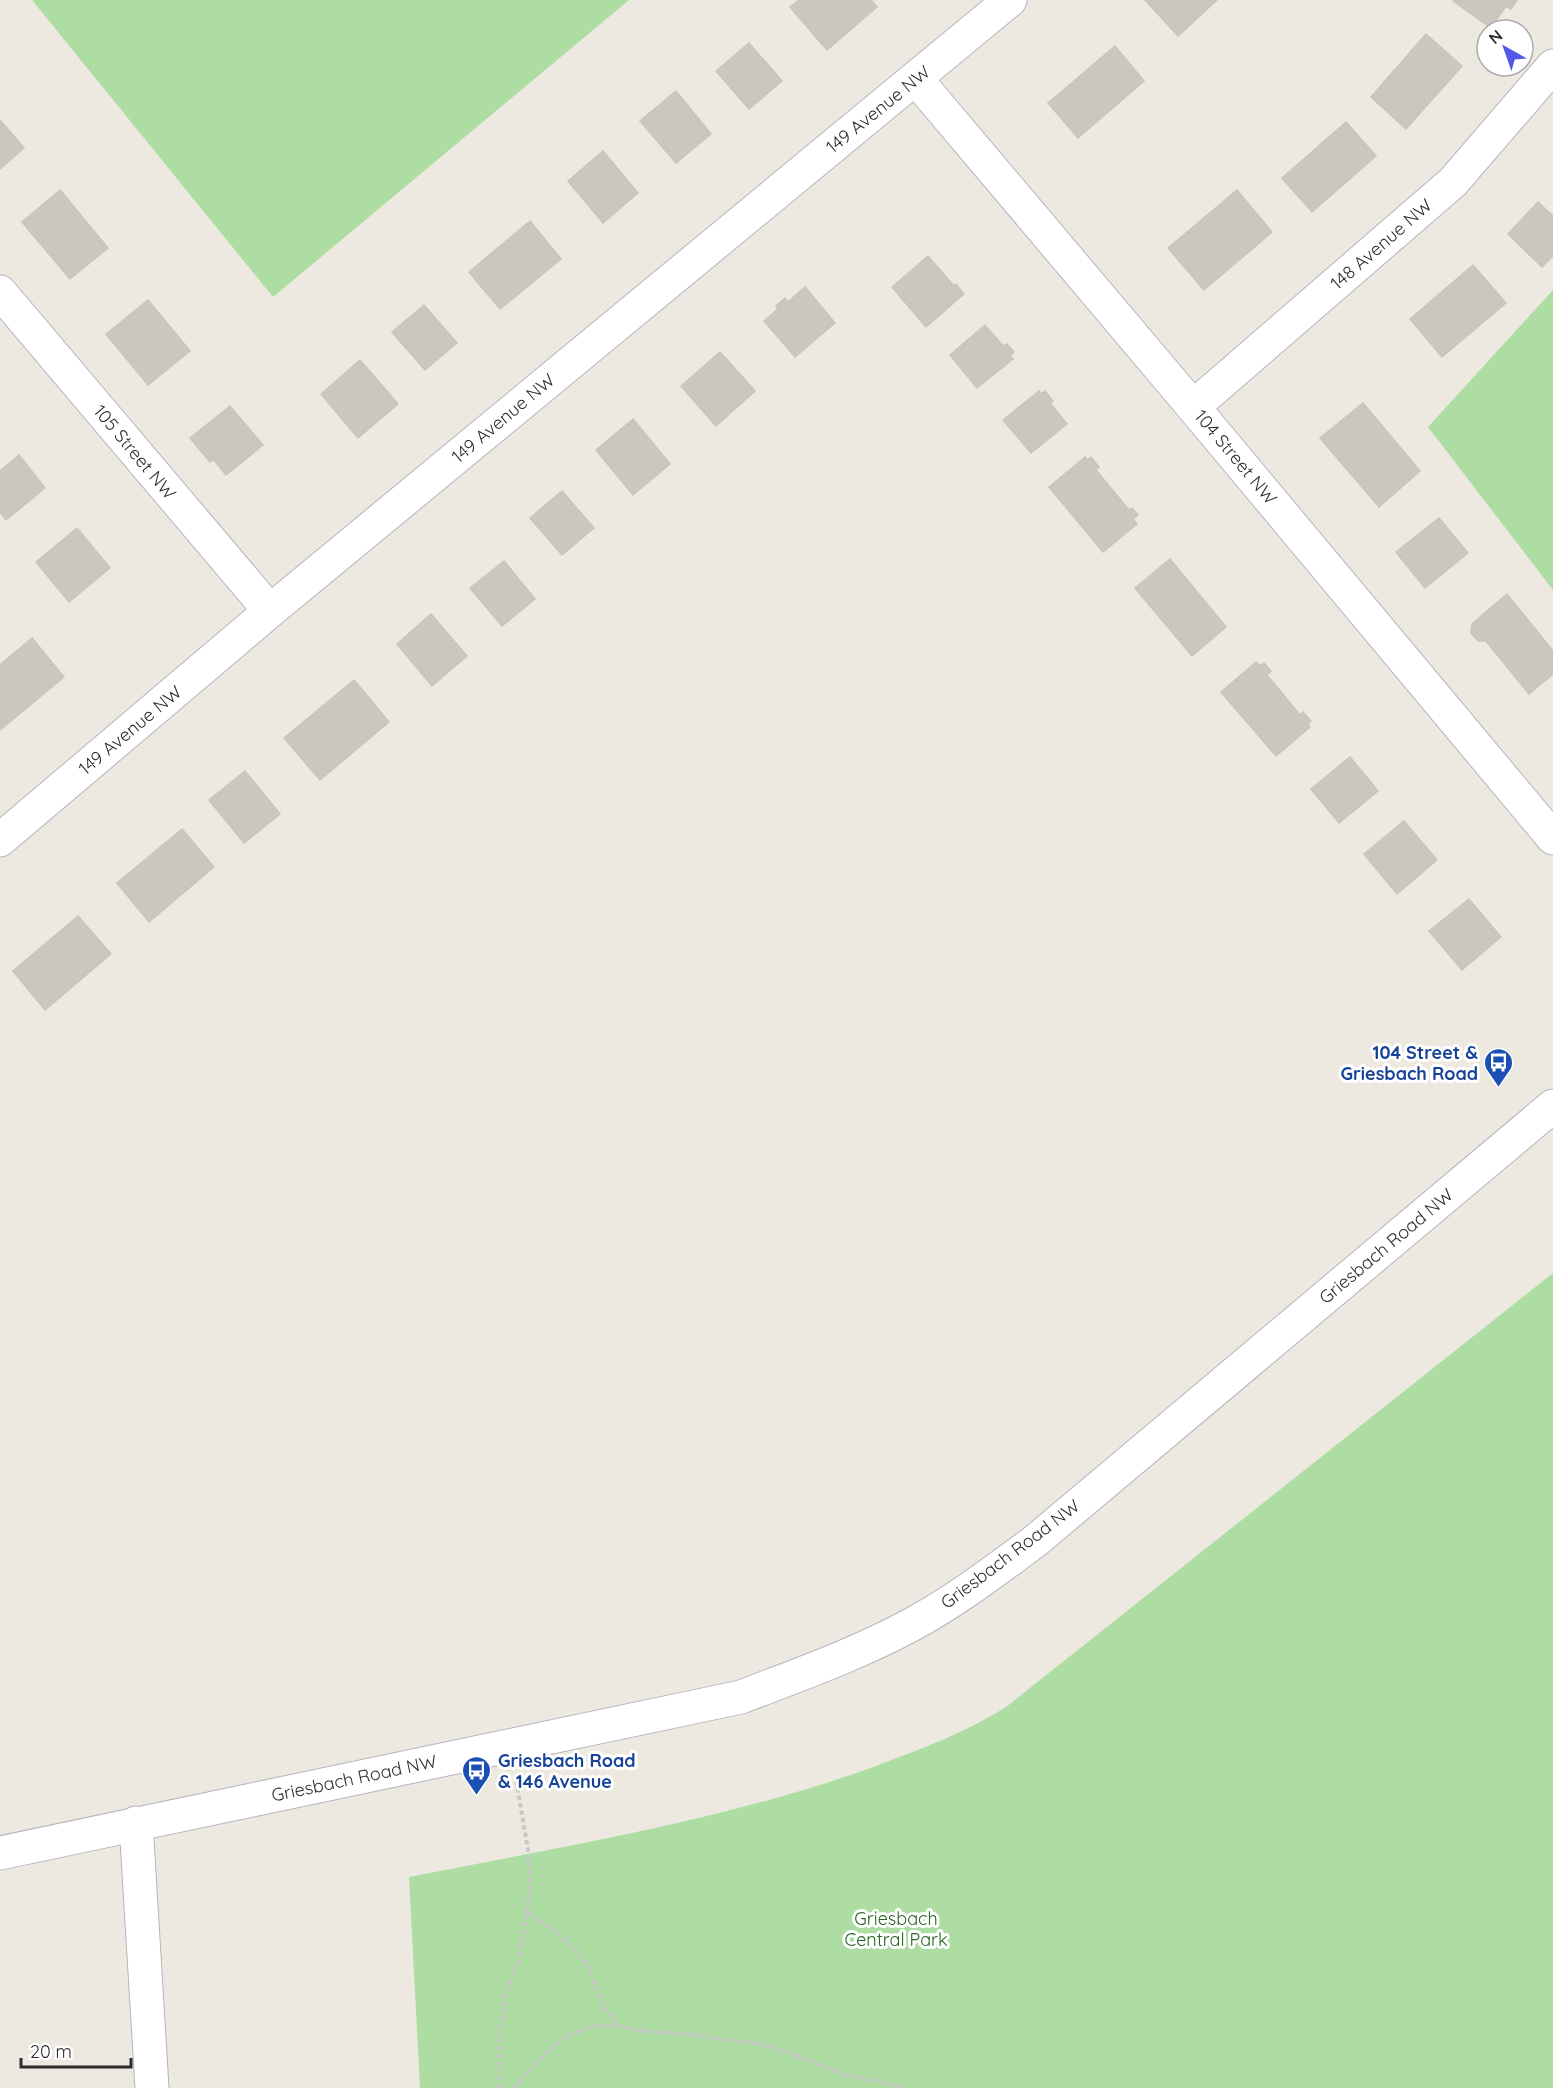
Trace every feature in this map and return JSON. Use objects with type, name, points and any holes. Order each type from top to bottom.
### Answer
[{"type":"street","name":"149 Avenue NW","points":[[0,840],[270,611],[1010,0]]},
{"type":"street","name":"148 Avenue NW","points":[[1193,407],[1453,182],[1553,66]]},
{"type":"street","name":"104 Street NW","points":[[916,79],[1553,838]]},
{"type":"street","name":"105 Street NW","points":[[1,294],[270,611]]},
{"type":"street","name":"Griesbach Road NW","points":[[0,1853],[741,1697],[838,1660],[910,1626],[971,1588],[1034,1542],[1553,1106]]},
{"type":"street","points":[[136,1823],[152,2088]]},
{"type":"path","points":[[500,2088],[500,2035],[506,1992],[519,1960],[530,1891],[528,1850],[509,1745]]},
{"type":"path","points":[[527,1911],[559,1934],[579,1953],[587,1964],[605,2009],[620,2026],[629,2029]]},
{"type":"path","points":[[515,2088],[543,2056],[569,2036],[604,2024],[759,2044],[784,2050],[842,2074],[906,2088]]},
{"type":"green space","points":[[32,0],[629,0],[273,297]]},
{"type":"green space","points":[[1553,290],[1553,590],[1428,427]]},
{"type":"green space","name":"Griesbach Central Park","points":[[1553,1273],[1553,2088],[420,2088],[409,1877],[643,1831],[759,1803],[873,1767],[974,1725],[1006,1707]]},
{"type":"building","points":[[799,0],[871,0],[877,7],[827,50],[790,7]]},
{"type":"building","points":[[1145,0],[1217,0],[1178,36]]},
{"type":"building","points":[[1517,0],[1511,9],[1506,6],[1498,18],[1477,18],[1453,1]]},
{"type":"building","points":[[1426,34],[1462,66],[1406,129],[1371,97]]},
{"type":"building","points":[[749,43],[782,81],[749,109],[716,71]]},
{"type":"building","points":[[1115,46],[1144,81],[1078,138],[1048,103]]},
{"type":"building","points":[[676,91],[711,134],[676,163],[640,121]]},
{"type":"building","points":[[0,120],[24,148],[0,169]]},
{"type":"building","points":[[1346,122],[1376,156],[1312,212],[1282,178]]},
{"type":"building","points":[[603,151],[638,193],[603,223],[568,181]]},
{"type":"building","points":[[60,190],[108,248],[70,279],[22,222]]},
{"type":"building","points":[[1237,190],[1272,232],[1204,290],[1168,248]]},
{"type":"building","points":[[1538,202],[1553,216],[1553,256],[1542,267],[1508,234]]},
{"type":"building","points":[[530,221],[561,259],[500,309],[469,272]]},
{"type":"building","points":[[928,256],[964,294],[926,327],[892,287]]},
{"type":"building","points":[[1473,265],[1506,303],[1442,357],[1410,319]]},
{"type":"building","points":[[805,287],[835,323],[795,357],[764,321],[778,309],[776,306],[785,298],[788,302]]},
{"type":"building","points":[[148,300],[190,351],[148,385],[106,334]]},
{"type":"building","points":[[424,305],[457,343],[425,370],[392,332]]},
{"type":"building","points":[[985,325],[1003,346],[1007,344],[1014,352],[1010,356],[1013,359],[977,388],[950,355]]},
{"type":"building","points":[[720,352],[755,391],[716,426],[681,386]]},
{"type":"building","points":[[360,360],[398,404],[358,438],[321,394]]},
{"type":"building","points":[[1039,391],[1041,394],[1045,391],[1053,401],[1050,403],[1067,424],[1031,453],[1003,420]]},
{"type":"building","points":[[1363,403],[1420,471],[1379,507],[1320,438]]},
{"type":"building","points":[[230,406],[263,445],[226,475],[213,459],[210,462],[190,438]]},
{"type":"building","points":[[633,419],[670,464],[633,495],[596,450]]},
{"type":"building","points":[[19,455],[45,488],[6,520],[0,512],[0,471]]},
{"type":"building","points":[[1085,457],[1087,460],[1091,457],[1099,467],[1096,470],[1129,510],[1132,508],[1138,515],[1133,519],[1137,524],[1103,552],[1049,487]]},
{"type":"building","points":[[562,491],[594,528],[562,555],[530,518]]},
{"type":"building","points":[[1439,518],[1468,553],[1425,588],[1396,552]]},
{"type":"building","points":[[77,528],[110,568],[69,602],[36,562]]},
{"type":"building","points":[[1170,559],[1226,627],[1192,656],[1135,588]]},
{"type":"building","points":[[504,561],[535,599],[502,626],[470,588]]},
{"type":"building","points":[[1507,594],[1553,651],[1553,674],[1529,694],[1486,641],[1478,641],[1471,633],[1472,624]]},
{"type":"building","points":[[431,614],[467,656],[432,686],[397,644]]},
{"type":"building","points":[[32,638],[64,677],[0,730],[0,665]]},
{"type":"building","points":[[1256,662],[1260,666],[1264,663],[1271,671],[1267,675],[1300,715],[1303,712],[1311,721],[1308,723],[1310,727],[1276,756],[1221,692]]},
{"type":"building","points":[[354,680],[389,722],[320,780],[284,738]]},
{"type":"building","points":[[1350,757],[1378,791],[1339,823],[1311,789]]},
{"type":"building","points":[[245,771],[280,814],[244,843],[209,800]]},
{"type":"building","points":[[1404,821],[1437,860],[1397,894],[1364,854]]},
{"type":"building","points":[[182,829],[214,867],[149,922],[117,883]]},
{"type":"building","points":[[1469,899],[1501,937],[1462,970],[1429,931]]},
{"type":"building","points":[[78,916],[111,954],[45,1010],[13,971]]},
{"type":"place","name":"104 Street & Griesbach Road","points":[[1499,1088]]},
{"type":"place","name":"Griesbach Road & 146 Avenue","points":[[477,1796]]}]
